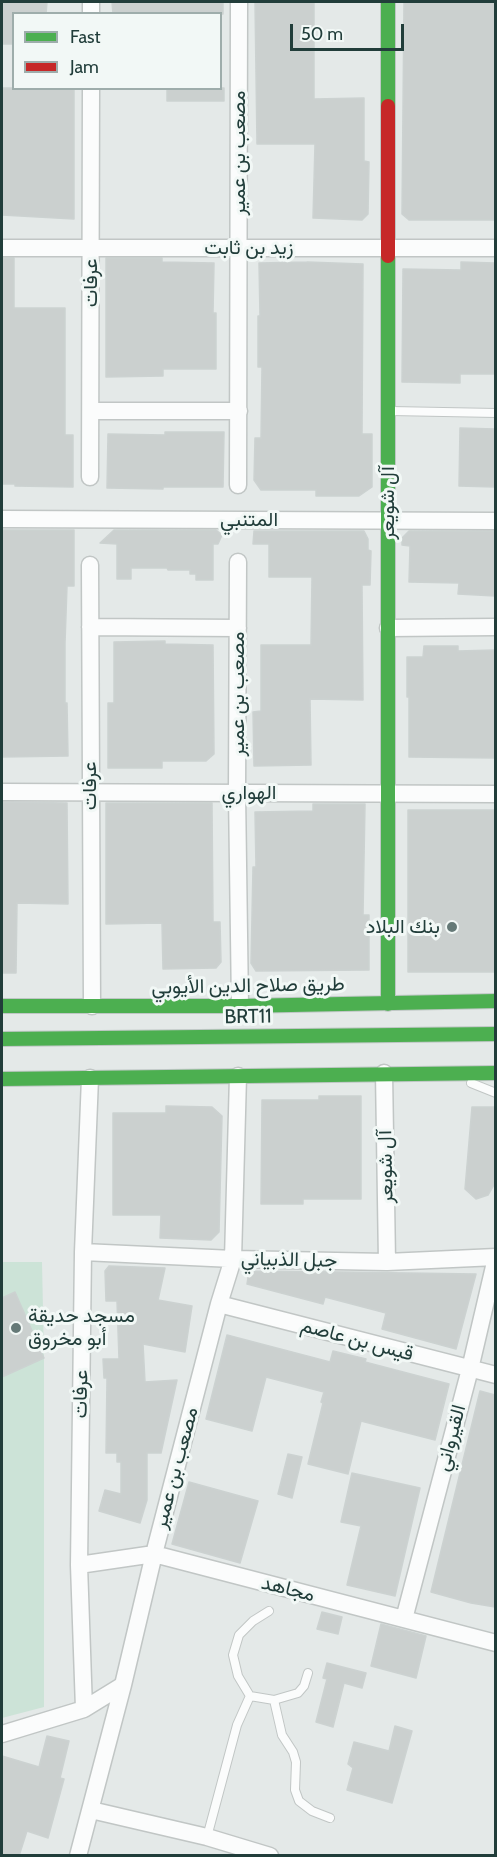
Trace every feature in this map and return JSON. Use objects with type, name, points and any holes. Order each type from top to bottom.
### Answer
[{"type":"main road","name":"آل شويعر","points":[[388,2],[388,1004]]},
{"type":"main road","name":"طريق صلاح الدين الأيوبي","points":[[2,1006],[240,1006],[495,1001]]},
{"type":"main road","name":"BRT11","points":[[2,1039],[495,1034]]},
{"type":"main road","points":[[2,1079],[384,1073],[495,1074]]},
{"type":"street","name":"مصعب بن عمير","points":[[238,485],[239,2]]},
{"type":"street","name":"عرفات","points":[[90,477],[91,90]]},
{"type":"street","name":"زيد بن ثابت","points":[[2,248],[495,248]]},
{"type":"street","points":[[91,411],[239,411]]},
{"type":"street","name":"المتنبي","points":[[2,519],[495,520]]},
{"type":"street","name":"مصعب بن عمير","points":[[238,562],[237,793],[240,1006]]},
{"type":"street","name":"عرفات","points":[[90,565],[92,1006]]},
{"type":"street","points":[[90,627],[238,628]]},
{"type":"street","points":[[388,628],[495,627]]},
{"type":"street","name":"الهواري","points":[[2,792],[495,794]]},
{"type":"street","name":"آل شويعر","points":[[384,1073],[387,1262]]},
{"type":"street","name":"مصعب بن عمير","points":[[78,1856],[123,1685],[154,1554],[219,1304],[233,1259],[238,1076]]},
{"type":"street","name":"عرفات","points":[[84,1709],[79,1565],[83,1252],[90,1078]]},
{"type":"street","name":"جبل الذبياني","points":[[83,1252],[233,1259],[387,1262],[495,1257]]},
{"type":"street","name":"القيرواني","points":[[404,1619],[470,1369],[495,1257]]},
{"type":"street","name":"قيس بن عاصم","points":[[219,1304],[495,1375]]},
{"type":"street","name":"مجاهد","points":[[79,1565],[154,1554],[495,1643]]},
{"type":"street","points":[[2,1734],[84,1709],[123,1685]]},
{"type":"street","points":[[91,1810],[207,1837],[270,1856]]},
{"type":"lane","points":[[388,411],[495,413]]},
{"type":"lane","points":[[446,1074],[495,1093]]},
{"type":"lane","points":[[269,1611],[239,1635],[233,1655],[238,1676],[250,1696],[274,1700],[298,1693],[304,1686],[308,1673]]},
{"type":"lane","points":[[207,1837],[237,1725],[250,1696]]},
{"type":"lane","points":[[274,1700],[282,1735],[293,1752],[296,1762],[295,1790],[298,1801],[312,1811],[330,1818]]},
{"type":"green space","points":[[2,1262],[42,1262],[44,1707],[2,1718]]},
{"type":"building","points":[[4,2],[47,2],[46,12],[12,12],[12,44],[2,44]]},
{"type":"building","points":[[112,2],[223,2],[223,14],[222,12],[113,12]]},
{"type":"building","points":[[255,2],[314,2],[314,99],[364,98],[364,161],[369,162],[368,214],[362,220],[313,218],[315,144],[257,144]]},
{"type":"building","points":[[404,2],[495,2],[495,220],[409,220],[402,214]]},
{"type":"building","points":[[2,88],[74,90],[74,219],[2,215]]},
{"type":"building","points":[[224,88],[224,101],[167,101],[167,90],[222,90]]},
{"type":"building","points":[[2,258],[14,258],[14,308],[65,308],[65,435],[73,435],[73,487],[2,484]]},
{"type":"building","points":[[106,258],[162,258],[162,262],[214,263],[213,313],[216,313],[216,369],[163,369],[163,376],[106,377]]},
{"type":"building","points":[[461,262],[495,263],[495,374],[460,374],[460,383],[402,382],[403,269],[461,270]]},
{"type":"building","points":[[259,263],[363,264],[362,434],[372,434],[372,487],[359,496],[316,496],[316,490],[261,490],[254,480],[255,438],[261,438],[262,367],[258,367]]},
{"type":"building","points":[[460,428],[495,429],[495,487],[459,486]]},
{"type":"building","points":[[165,432],[224,432],[223,487],[107,488],[108,434],[165,435]]},
{"type":"building","points":[[2,530],[74,530],[74,586],[67,586],[65,643],[68,756],[2,757]]},
{"type":"building","points":[[114,530],[216,530],[222,535],[218,544],[213,544],[213,580],[196,580],[196,574],[190,574],[190,570],[168,570],[167,568],[131,568],[131,579],[117,579],[117,544],[100,543]]},
{"type":"building","points":[[254,531],[364,531],[368,539],[368,550],[371,551],[370,585],[362,585],[363,700],[310,699],[311,765],[254,766],[253,712],[261,711],[261,645],[311,645],[312,577],[269,577],[269,544],[253,544]]},
{"type":"building","points":[[409,531],[495,531],[495,596],[458,594],[459,583],[409,582],[410,546],[402,545],[402,538]]},
{"type":"building","points":[[165,641],[165,644],[213,645],[214,754],[206,761],[162,761],[162,768],[108,768],[108,703],[114,703],[114,642]]},
{"type":"building","points":[[424,646],[458,646],[458,651],[495,650],[495,758],[409,757],[407,657],[423,657]]},
{"type":"building","points":[[2,802],[67,803],[68,904],[17,903],[16,973],[2,973]]},
{"type":"building","points":[[106,803],[212,803],[213,922],[220,922],[221,962],[216,968],[163,969],[162,923],[106,924]]},
{"type":"building","points":[[313,804],[365,804],[363,915],[369,915],[369,970],[256,971],[251,963],[253,867],[256,867],[255,812],[313,811]]},
{"type":"building","points":[[408,810],[495,810],[495,972],[408,972]]},
{"type":"building","points":[[319,1096],[361,1096],[361,1199],[303,1199],[303,1204],[261,1204],[262,1100],[319,1100]]},
{"type":"building","points":[[166,1106],[212,1107],[222,1116],[219,1232],[211,1240],[160,1238],[161,1215],[113,1215],[113,1113],[166,1113]]},
{"type":"building","points":[[472,1107],[495,1107],[495,1183],[488,1195],[476,1199],[465,1189]]},
{"type":"building","points":[[109,1266],[165,1268],[158,1300],[192,1306],[185,1352],[143,1344],[145,1382],[177,1380],[161,1453],[147,1453],[147,1500],[140,1523],[99,1511],[105,1490],[121,1494],[121,1462],[117,1462],[117,1453],[106,1453],[107,1378],[104,1378],[103,1359],[119,1359],[117,1301],[106,1301],[105,1271]]},
{"type":"building","points":[[249,1271],[476,1274],[456,1349],[382,1329],[386,1313],[325,1297],[323,1304],[247,1284]]},
{"type":"building","name":"مسجد حديقة أبو مخروق","points":[[15,1292],[44,1358],[2,1377],[2,1298]]},
{"type":"building","points":[[227,1335],[330,1362],[333,1351],[366,1359],[365,1362],[449,1384],[435,1440],[361,1421],[348,1474],[308,1464],[324,1392],[266,1377],[252,1431],[206,1419]]},
{"type":"building","points":[[480,1391],[495,1395],[495,1607],[431,1592]]},
{"type":"building","points":[[288,1454],[302,1457],[292,1498],[278,1494]]},
{"type":"building","points":[[352,1473],[420,1488],[395,1596],[347,1585],[361,1526],[341,1522]]},
{"type":"building","points":[[189,1482],[258,1501],[240,1563],[172,1544]]},
{"type":"building","points":[[322,1612],[342,1617],[338,1634],[317,1629]]},
{"type":"building","points":[[381,1624],[426,1636],[416,1678],[371,1666]]},
{"type":"building","points":[[327,1663],[366,1673],[362,1688],[344,1683],[333,1727],[316,1722],[327,1679],[323,1678]]},
{"type":"building","points":[[395,1726],[412,1731],[392,1803],[347,1790],[353,1768],[348,1764],[354,1742],[389,1751]]},
{"type":"building","points":[[47,1736],[69,1741],[60,1778],[64,1779],[48,1838],[27,1831],[19,1856],[2,1856],[2,1756],[39,1767]]},
{"type":"traffic: fast","points":[[388,2],[388,106]]},
{"type":"traffic: fast","points":[[388,256],[388,1004]]},
{"type":"traffic: fast","points":[[2,1006],[240,1006],[496,1001]]},
{"type":"traffic: fast","points":[[2,1039],[496,1034]]},
{"type":"traffic: fast","points":[[2,1079],[496,1073]]},
{"type":"traffic: jam","points":[[388,106],[388,256]]},
{"type":"place","name":"بنك البلاد","points":[[452,927]]},
{"type":"place","name":"مسجد حديقة أبو مخروق","points":[[16,1328]]}]
